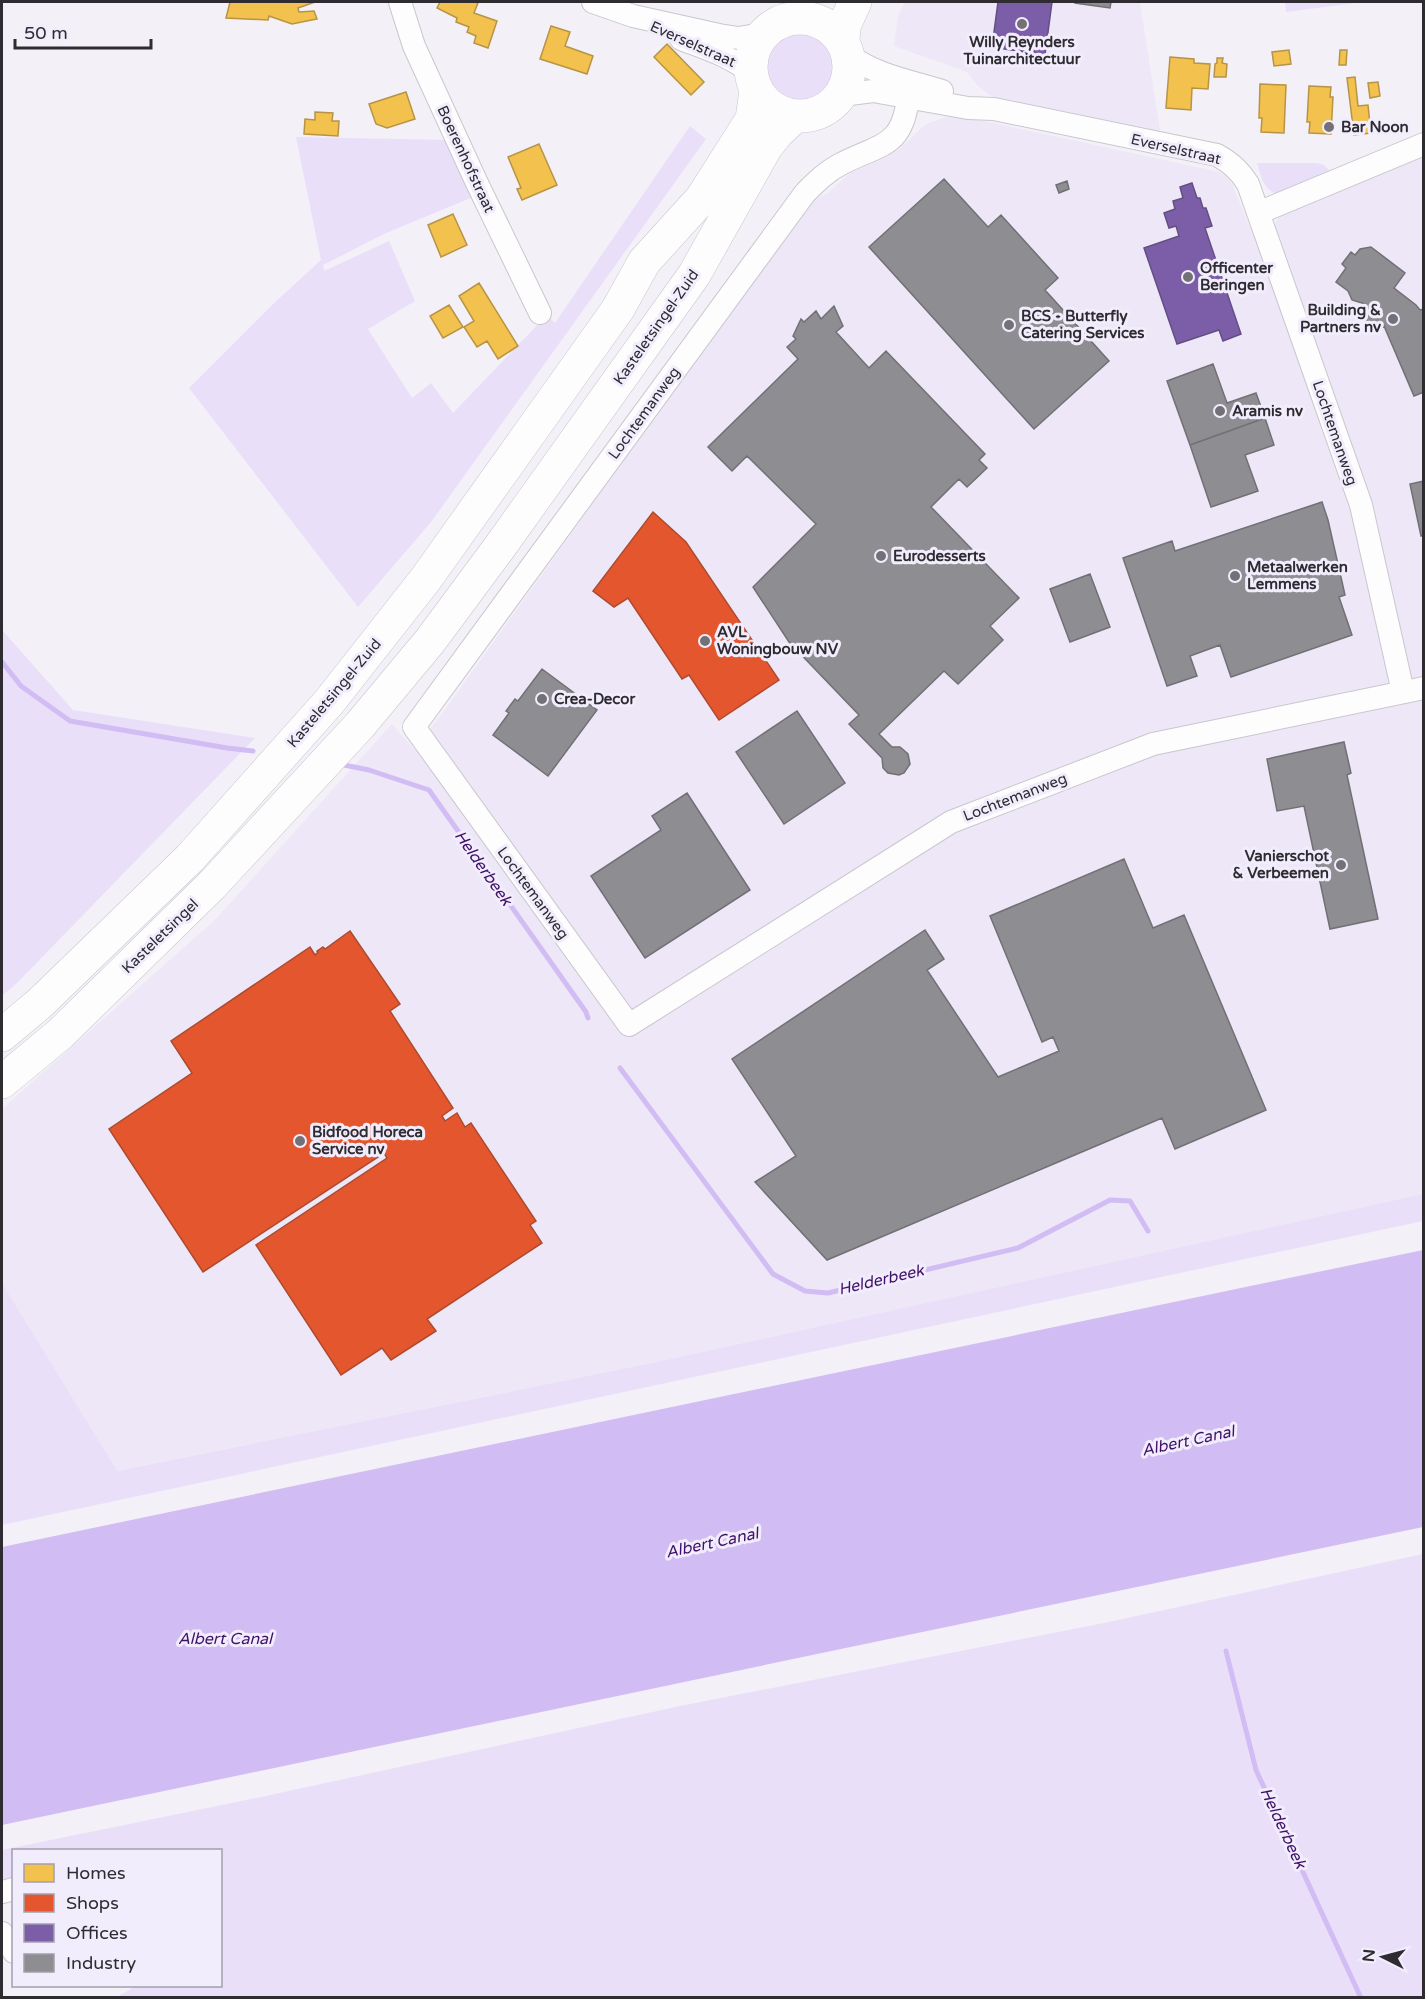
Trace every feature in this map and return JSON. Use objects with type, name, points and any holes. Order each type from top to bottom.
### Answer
[{"type":"main road","points":[[846,48],[815,10],[780,22],[763,34],[753,54],[754,82],[767,105],[783,114],[794,117],[813,114],[830,107],[842,95],[849,79],[850,68],[844,26],[855,2]]},
{"type":"main road","name":"Kasteletsingel-Zuid","points":[[2,1035],[40,1003],[190,858],[329,702],[425,580],[618,309],[644,262],[702,198],[752,119],[754,82]]},
{"type":"main road","name":"Kasteletsingel-Zuid","points":[[308,781],[360,725],[430,641],[505,539],[694,275],[766,147],[794,117]]},
{"type":"main road","name":"Kasteletsingel","points":[[2,1082],[60,1034],[204,894],[308,781]]},
{"type":"street","name":"Boerenhofstraat","points":[[400,2],[414,46],[540,313]]},
{"type":"street","name":"Everselstraat","points":[[593,2],[633,16],[738,38],[750,38],[763,34]]},
{"type":"street","name":"Everselstraat","points":[[633,16],[658,31],[716,51],[739,63],[754,82]]},
{"type":"street","name":"Everselstraat","points":[[846,48],[859,63],[877,71],[971,99],[994,109]]},
{"type":"street","name":"Everselstraat","points":[[842,95],[858,91],[873,91],[968,108],[994,109],[1217,155],[1241,172],[1248,184],[1258,213]]},
{"type":"street","name":"Lochtemanweg","points":[[908,97],[904,121],[889,142],[827,172],[806,193],[414,727],[629,1025],[951,822],[1152,744],[1413,690],[1361,505],[1258,213]]},
{"type":"street","points":[[1258,213],[1424,144]]},
{"type":"street","points":[[2,1933],[12,1949]]},
{"type":"shaded area","points":[[905,2],[1140,2],[1160,131],[991,96],[978,86],[967,72],[894,46],[898,16]]},
{"type":"shaded area","points":[[1285,2],[1363,2],[1286,12]]},
{"type":"shaded area","points":[[793,33],[807,33],[820,39],[829,48],[835,61],[833,81],[825,93],[807,103],[793,103],[780,97],[771,88],[765,75],[765,61],[771,48],[780,39]]},
{"type":"shaded area","points":[[947,117],[961,117],[993,123],[1215,171],[1226,176],[1233,186],[1253,235],[1258,241],[1275,230],[1275,223],[1280,216],[1423,152],[1423,1194],[652,1363],[116,1471],[2,1283],[2,1109],[215,920],[392,724],[414,749],[439,718],[808,203],[828,193],[850,173],[898,150],[926,124]]},
{"type":"shaded area","points":[[690,126],[706,139],[431,522],[358,607],[189,388],[272,305],[321,260],[296,137],[449,140],[473,197],[386,233],[323,265],[324,271],[389,241],[415,301],[368,329],[412,398],[431,383],[453,413],[547,315],[555,323]]},
{"type":"shaded area","points":[[1257,163],[1317,163],[1324,165],[1331,172],[1277,194],[1266,186]]},
{"type":"shaded area","points":[[2,630],[73,710],[255,738],[2,996]]},
{"type":"shaded area","points":[[1423,1194],[1423,1221],[2,1525],[2,1283],[117,1471],[652,1363]]},
{"type":"shaded area","points":[[1423,1554],[1423,1997],[117,1997],[134,1987],[222,1987],[222,1849],[12,1849],[12,1882],[2,1884],[2,1850],[261,1797],[680,1706],[1104,1623]]},
{"type":"water","name":"Albert Canal","points":[[1423,1250],[1423,1527],[2,1825],[2,1547]]},
{"type":"building: Homes","points":[[230,2],[315,2],[298,8],[299,12],[314,11],[317,19],[292,24],[269,16],[268,20],[226,18]]},
{"type":"building: Homes","points":[[440,2],[478,3],[474,13],[497,21],[488,48],[474,43],[476,36],[467,32],[469,27],[456,22],[457,18],[437,8]]},
{"type":"building: Homes","points":[[551,26],[570,32],[565,46],[593,56],[587,74],[540,59]]},
{"type":"building: Homes","points":[[667,44],[704,82],[691,95],[654,57]]},
{"type":"building: Homes","points":[[1289,50],[1291,64],[1274,66],[1272,52]]},
{"type":"building: Homes","points":[[1340,50],[1347,50],[1346,65],[1339,65]]},
{"type":"building: Homes","points":[[1170,57],[1194,59],[1194,63],[1210,64],[1208,89],[1192,88],[1191,110],[1166,108]]},
{"type":"building: Homes","points":[[1217,58],[1223,58],[1222,63],[1227,64],[1226,77],[1214,77]]},
{"type":"building: Homes","points":[[1355,77],[1358,106],[1368,105],[1371,133],[1354,135],[1347,78]]},
{"type":"building: Homes","points":[[1378,82],[1380,96],[1370,98],[1368,83]]},
{"type":"building: Homes","points":[[1260,84],[1286,85],[1284,133],[1261,132]]},
{"type":"building: Homes","points":[[1309,86],[1331,87],[1330,97],[1333,97],[1331,134],[1309,133],[1310,122],[1307,122]]},
{"type":"building: Homes","points":[[406,92],[415,119],[387,128],[376,124],[369,104]]},
{"type":"building: Homes","points":[[315,112],[333,113],[332,121],[339,121],[338,136],[304,134],[305,119],[315,120]]},
{"type":"building: Homes","points":[[539,144],[557,185],[522,200],[517,189],[521,188],[508,157]]},
{"type":"building: Homes","points":[[453,214],[467,245],[441,257],[428,225]]},
{"type":"building: Homes","points":[[479,283],[518,346],[498,359],[487,341],[477,347],[464,327],[474,321],[459,296]]},
{"type":"building: Homes","points":[[449,305],[463,327],[443,338],[430,316]]},
{"type":"building: Shops","name":"AVL Woningbouw NV","points":[[653,512],[686,542],[779,680],[719,720],[689,675],[682,679],[628,598],[614,607],[593,591]]},
{"type":"building: Shops","name":"Bidfood Horeca Service nv","points":[[350,931],[400,1004],[390,1011],[453,1108],[442,1116],[445,1121],[457,1113],[465,1127],[471,1123],[536,1221],[530,1225],[542,1243],[427,1319],[436,1331],[391,1360],[382,1348],[341,1375],[256,1245],[387,1158],[384,1153],[203,1272],[109,1129],[192,1073],[171,1041],[310,947],[315,955],[317,951],[323,947],[325,949]]},
{"type":"building: Offices","name":"Willy Reynders Tuinarchitectuur","points":[[998,2],[1052,2],[1045,55],[992,47]]},
{"type":"building: Offices","name":"Officenter Beringen","points":[[1192,183],[1197,198],[1200,198],[1203,208],[1206,208],[1212,226],[1205,228],[1241,334],[1223,341],[1219,330],[1177,344],[1144,248],[1179,236],[1176,226],[1169,228],[1164,213],[1175,209],[1173,201],[1183,198],[1180,187]]},
{"type":"building: Industry","points":[[1075,2],[1111,2],[1110,8]]},
{"type":"building: Industry","name":"BCS - Butterfly Catering Services","points":[[944,179],[988,227],[1001,215],[1058,278],[1045,290],[1109,361],[1034,429],[869,247]]},
{"type":"building: Industry","points":[[1067,181],[1069,189],[1059,193],[1056,185]]},
{"type":"building: Industry","name":"Building & Partners nv","points":[[1371,247],[1405,273],[1394,288],[1420,310],[1424,309],[1424,392],[1414,396],[1384,326],[1369,332],[1360,311],[1365,304],[1352,300],[1348,291],[1336,282],[1346,268],[1342,264],[1351,252],[1355,255],[1360,249]]},
{"type":"building: Industry","name":"Eurodesserts","points":[[834,306],[843,326],[836,332],[869,368],[886,351],[985,454],[979,460],[987,468],[967,487],[959,479],[931,507],[1019,598],[990,626],[1003,640],[958,684],[944,671],[879,734],[892,747],[900,747],[908,754],[910,764],[904,773],[899,775],[888,773],[883,768],[882,758],[849,724],[859,715],[789,642],[753,587],[816,524],[747,456],[732,471],[708,447],[798,359],[787,347],[796,339],[793,336],[801,319],[804,322],[816,311],[821,319]]},
{"type":"building: Industry","name":"Aramis nv","points":[[1213,364],[1227,403],[1256,393],[1265,418],[1190,445],[1167,381]]},
{"type":"building: Industry","points":[[1265,418],[1274,445],[1245,455],[1258,491],[1211,507],[1190,445]]},
{"type":"building: Industry","points":[[1424,481],[1424,535],[1421,536],[1410,484]]},
{"type":"building: Industry","name":"Metaalwerken Lemmens","points":[[1322,502],[1345,595],[1339,597],[1352,635],[1231,677],[1220,645],[1190,656],[1197,676],[1167,686],[1123,558],[1172,541],[1175,551]]},
{"type":"building: Industry","points":[[1090,574],[1110,627],[1070,642],[1050,589]]},
{"type":"building: Industry","points":[[542,669],[597,710],[548,776],[493,735],[509,713],[506,711],[515,699],[518,701]]},
{"type":"building: Industry","points":[[797,711],[845,783],[784,824],[736,752]]},
{"type":"building: Industry","name":"Vanierschot & Verbeemen","points":[[1344,742],[1351,773],[1347,775],[1378,919],[1330,929],[1304,806],[1277,811],[1267,759]]},
{"type":"building: Industry","points":[[687,793],[750,890],[645,958],[591,876],[661,830],[652,816]]},
{"type":"building: Industry","points":[[1124,859],[1153,928],[1184,915],[1266,1110],[1175,1149],[1162,1118],[827,1260],[755,1182],[796,1156],[732,1059],[925,930],[944,959],[927,970],[998,1077],[1059,1051],[1053,1037],[1042,1042],[990,916]]},
{"type":"waterway","name":"Helderbeek","points":[[2,662],[21,686],[70,721],[253,751]]},
{"type":"waterway","name":"Helderbeek","points":[[344,765],[369,770],[429,790],[588,1018]]},
{"type":"waterway","name":"Helderbeek","points":[[620,1068],[773,1274],[805,1291],[828,1293],[1018,1248],[1110,1200],[1130,1201],[1148,1231]]},
{"type":"waterway","name":"Helderbeek","points":[[1226,1651],[1256,1770],[1361,1998]]},
{"type":"place","name":"Willy Reynders Tuinarchitectuur","points":[[1022,24]]},
{"type":"place","name":"Bar Noon","points":[[1329,127]]},
{"type":"place","name":"Officenter Beringen","points":[[1188,277]]},
{"type":"place","name":"Building & Partners nv","points":[[1393,319]]},
{"type":"place","name":"BCS - Butterfly Catering Services","points":[[1009,325]]},
{"type":"place","name":"Aramis nv","points":[[1220,411]]},
{"type":"place","name":"Eurodesserts","points":[[881,556]]},
{"type":"place","name":"Metaalwerken Lemmens","points":[[1235,576]]},
{"type":"place","name":"AVL Woningbouw NV","points":[[705,641]]},
{"type":"place","name":"Crea-Decor","points":[[542,699]]},
{"type":"place","name":"Vanierschot & Verbeemen","points":[[1341,865]]},
{"type":"place","name":"Bidfood Horeca Service nv","points":[[300,1141]]}]
